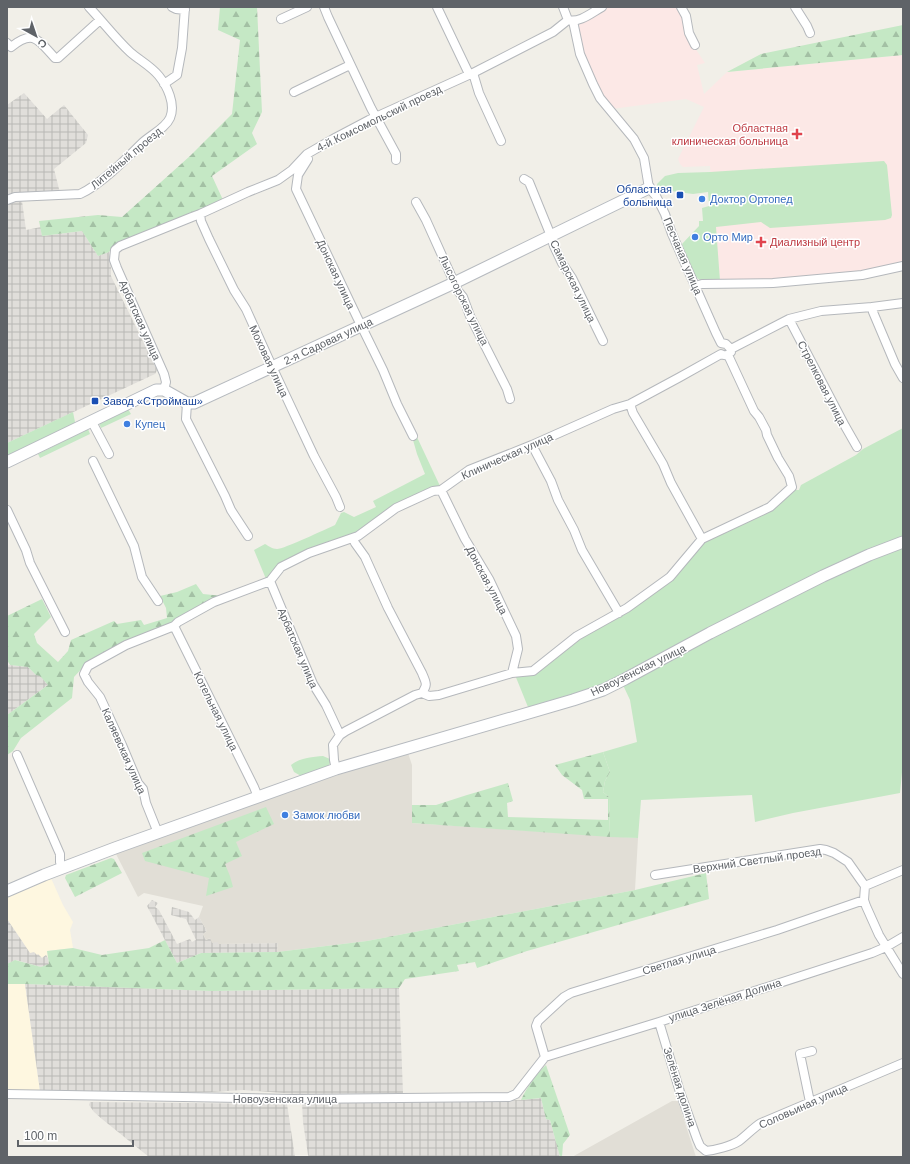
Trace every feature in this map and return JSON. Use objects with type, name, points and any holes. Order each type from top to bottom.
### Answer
[{"type":"main road","name":"2-я Садовая улица","points":[[187,403],[194,403],[272,368],[454,283],[649,188]]},
{"type":"main road","points":[[7,462],[156,390],[164,390],[187,403]]},
{"type":"main road","name":"Новоузенская улица","points":[[7,891],[115,848],[336,769],[603,690],[710,633],[823,576],[868,555],[903,542]]},
{"type":"street","points":[[89,7],[130,52],[158,75],[164,84],[177,75],[182,48],[185,9],[176,9],[172,7]]},
{"type":"street","points":[[281,19],[307,7]]},
{"type":"street","points":[[324,7],[350,65],[376,118],[396,154],[396,160]]},
{"type":"street","points":[[437,7],[471,73],[501,141]]},
{"type":"street","name":"Песчаная улица","points":[[563,7],[570,20],[580,54],[600,98],[634,139],[644,158],[649,188],[656,196],[663,209],[672,234],[716,333],[722,343],[726,344],[726,353]]},
{"type":"street","name":"4-й Комсомольский проезд","points":[[115,250],[120,246],[200,214],[278,180],[292,170],[307,154],[333,139],[553,32],[570,20],[578,20],[602,7]]},
{"type":"street","points":[[681,7],[686,16],[689,33],[695,45]]},
{"type":"street","points":[[795,7],[810,33]]},
{"type":"street","points":[[7,42],[11,47],[19,41],[27,38],[34,38],[38,40],[54,58],[58,58],[100,20]]},
{"type":"street","points":[[294,92],[350,65]]},
{"type":"street","name":"Литейный проезд","points":[[7,200],[15,197],[80,194],[89,190],[124,161],[148,137],[164,126],[170,119],[173,110],[170,97],[164,84]]},
{"type":"street","name":"Донская улица","points":[[307,154],[308,158],[298,175],[296,189],[413,436]]},
{"type":"street","name":"Самарская улица","points":[[524,179],[528,182],[562,263],[572,278],[603,341]]},
{"type":"street","name":"Лысогорская улица","points":[[416,202],[426,220],[454,283],[463,297],[470,316],[507,389],[510,399]]},
{"type":"street","name":"Моховая улица","points":[[200,214],[201,221],[209,238],[234,290],[246,309],[272,368],[314,456],[340,506]]},
{"type":"street","name":"Арбатская улица","points":[[115,250],[114,260],[117,268],[164,374],[166,382],[164,390]]},
{"type":"street","points":[[695,286],[702,284],[773,283],[862,275],[903,266]]},
{"type":"street","name":"Клиническая улица","points":[[84,674],[88,666],[126,645],[174,626],[178,622],[214,602],[270,581],[281,567],[309,553],[353,538],[396,508],[433,491],[441,490],[469,470],[532,445],[613,408],[630,404],[789,319],[821,310],[872,307],[903,303]]},
{"type":"street","points":[[872,307],[895,364],[903,378]]},
{"type":"street","name":"Стрелковая улица","points":[[789,319],[857,447]]},
{"type":"street","points":[[336,769],[333,744],[340,735],[415,695],[422,693],[429,696],[439,695],[512,673],[533,671],[578,636],[627,608],[670,577],[702,539],[770,507],[792,487],[789,476],[778,458],[759,417],[754,412],[726,353]]},
{"type":"street","points":[[187,403],[186,419],[231,510],[248,536]]},
{"type":"street","points":[[630,404],[702,539]]},
{"type":"street","points":[[92,422],[109,454]]},
{"type":"street","points":[[532,445],[551,481],[558,500],[574,530],[582,550],[618,613]]},
{"type":"street","points":[[93,461],[134,546],[142,577],[158,601]]},
{"type":"street","name":"Донская улица","points":[[441,490],[465,539],[489,579],[516,636],[518,649],[512,673]]},
{"type":"street","points":[[7,510],[26,550],[30,563],[65,632]]},
{"type":"street","points":[[353,538],[365,557],[388,608],[427,684],[422,693]]},
{"type":"street","name":"Арбатская улица","points":[[270,581],[313,684],[326,705],[340,735]]},
{"type":"street","name":"Котельная улица","points":[[174,626],[258,797]]},
{"type":"street","name":"Каляевская улица","points":[[84,674],[88,682],[100,697],[138,783],[144,790],[146,803],[158,833]]},
{"type":"street","points":[[17,755],[60,854],[62,869]]},
{"type":"street","name":"Верхний Светлый проезд","points":[[655,875],[820,849],[834,853],[848,862],[865,886]]},
{"type":"street","points":[[903,870],[865,886],[864,900],[879,935],[903,974]]},
{"type":"street","name":"Светлая улица","points":[[545,1057],[536,1026],[538,1021],[564,997],[571,993],[777,930],[864,900]]},
{"type":"street","name":"улица Зелёная Долина","points":[[545,1057],[659,1022],[886,947],[903,937]]},
{"type":"street","name":"Зелёная долина","points":[[659,1022],[682,1099],[697,1140],[700,1146],[706,1151]]},
{"type":"street","points":[[810,1102],[800,1054],[812,1051]]},
{"type":"street","name":"Новоузенская улица","points":[[7,1094],[293,1099],[509,1096],[516,1094],[545,1057]]},
{"type":"street","name":"Соловьиная улица","points":[[706,1151],[714,1150],[737,1142],[761,1123],[903,1063]]},
{"type":"shaded area","name":"Областная клиническая больница","points":[[607,7],[679,7],[684,17],[687,36],[705,63],[697,65],[704,94],[727,72],[903,55],[903,263],[862,273],[771,281],[720,281],[710,166],[683,167],[678,159],[704,107],[686,99],[612,109],[601,97],[582,54],[577,24]]},
{"type":"shaded area","points":[[24,93],[47,119],[64,105],[88,135],[86,143],[54,169],[60,193],[15,192],[7,195],[7,105]]},
{"type":"shaded area","points":[[22,201],[26,230],[41,227],[42,236],[82,231],[98,256],[109,252],[111,261],[111,276],[157,370],[155,374],[7,443],[7,204]]},
{"type":"shaded area","points":[[7,666],[28,667],[36,675],[40,675],[48,685],[7,715]]},
{"type":"shaded area","points":[[408,753],[412,765],[412,823],[638,838],[635,890],[367,941],[277,952],[278,943],[218,944],[218,942],[212,943],[210,938],[206,940],[203,934],[207,931],[199,917],[203,906],[144,893],[138,897],[116,854],[339,774]]},
{"type":"shaded area","points":[[51,878],[63,905],[73,922],[70,930],[73,948],[47,951],[48,958],[46,955],[42,958],[30,953],[7,919],[7,897]]},
{"type":"shaded area","points":[[152,900],[158,903],[155,907],[159,910],[177,944],[190,939],[192,942],[196,940],[186,919],[171,915],[172,907],[189,912],[195,920],[199,917],[207,931],[203,934],[206,940],[210,938],[219,944],[278,943],[277,952],[201,953],[177,963],[147,906]]},
{"type":"shaded area","points":[[7,919],[30,953],[34,952],[42,958],[46,955],[49,965],[41,967],[16,960],[7,964]]},
{"type":"shaded area","points":[[7,984],[25,984],[40,1091],[7,1090]]},
{"type":"shaded area","points":[[25,984],[212,991],[399,988],[403,1093],[295,1094],[243,1090],[211,1092],[40,1091]]},
{"type":"shaded area","points":[[541,1098],[546,1119],[550,1120],[560,1157],[309,1157],[308,1155],[302,1103],[521,1100]]},
{"type":"shaded area","points":[[672,1101],[678,1101],[696,1157],[572,1157]]},
{"type":"shaded area","points":[[90,1102],[287,1104],[295,1157],[149,1157],[94,1112],[89,1105]]},
{"type":"green space","points":[[220,7],[257,7],[262,112],[252,133],[257,144],[212,176],[223,200],[112,248],[109,252],[98,256],[82,231],[42,236],[39,221],[98,215],[122,217],[190,156],[232,114],[240,40],[218,30]]},
{"type":"green space","points":[[903,25],[903,55],[727,72],[761,54]]},
{"type":"green space","points":[[884,161],[887,165],[892,215],[891,218],[885,220],[770,228],[761,222],[716,227],[720,281],[701,281],[696,277],[682,244],[699,226],[699,221],[703,221],[702,208],[709,206],[708,192],[693,194],[671,191],[663,194],[658,190],[657,186],[657,184],[665,176],[678,173]]},
{"type":"green space","points":[[128,409],[131,414],[101,428],[99,423]]},
{"type":"green space","points":[[73,412],[75,422],[73,425],[7,457],[7,443]]},
{"type":"green space","points":[[903,428],[903,537],[839,562],[603,685],[528,707],[515,675],[524,675],[540,671],[588,634],[629,612],[706,540],[793,490],[799,490],[801,485]]},
{"type":"green space","points":[[88,429],[90,434],[40,458],[38,454]]},
{"type":"green space","points":[[416,435],[440,486],[354,535],[278,564],[266,579],[254,550],[265,544],[277,549],[296,542],[335,525],[341,513],[344,512],[354,517],[376,507],[373,501],[425,474],[413,440]]},
{"type":"green space","points":[[903,547],[903,762],[900,793],[793,813],[755,822],[752,795],[641,800],[638,838],[610,837],[609,797],[603,792],[605,781],[610,772],[603,752],[637,742],[630,700],[623,685],[711,637],[824,579]]},
{"type":"green space","points":[[196,584],[203,594],[223,596],[168,626],[86,664],[74,677],[72,698],[21,738],[13,751],[7,755],[7,715],[48,685],[40,676],[36,675],[28,667],[10,665],[7,660],[7,616],[42,599],[51,617],[34,634],[37,643],[58,662],[68,651],[71,640],[114,621],[117,624],[141,620],[144,625],[167,618],[166,608],[160,596],[177,592]]},
{"type":"green space","points":[[603,752],[610,772],[605,781],[603,792],[609,797],[610,837],[412,823],[412,805],[436,805],[508,783],[513,801],[507,803],[508,817],[608,820],[608,799],[584,799],[582,790],[562,775],[555,765]]},
{"type":"green space","points":[[323,756],[330,759],[328,767],[301,776],[294,772],[291,765],[302,759]]},
{"type":"green space","points":[[266,807],[274,824],[236,842],[242,856],[225,864],[233,887],[206,896],[209,878],[145,861],[142,853]]},
{"type":"green space","points":[[111,858],[114,859],[122,873],[75,897],[65,878],[66,875]]},
{"type":"green space","points":[[706,873],[709,899],[527,951],[477,968],[475,962],[457,965],[459,971],[405,979],[399,988],[212,991],[7,984],[7,964],[15,960],[41,967],[49,964],[47,951],[73,948],[102,955],[149,948],[165,940],[177,963],[201,953],[277,952],[367,941],[635,890]]},
{"type":"green space","points":[[546,1065],[570,1135],[563,1144],[562,1157],[560,1157],[550,1120],[546,1119],[541,1098],[521,1100],[532,1081]]},
{"type":"place","name":"Областная клиническая больница","points":[[797,134]]},
{"type":"place","name":"Областная больница","points":[[680,195]]},
{"type":"place","name":"Доктор Ортопед","points":[[702,199]]},
{"type":"place","name":"Орто Мир","points":[[695,237]]},
{"type":"place","name":"Диализный центр","points":[[761,242]]},
{"type":"place","name":"Завод «Строймаш»","points":[[95,401]]},
{"type":"place","name":"Купец","points":[[127,424]]},
{"type":"place","name":"Замок любви","points":[[285,815]]}]
